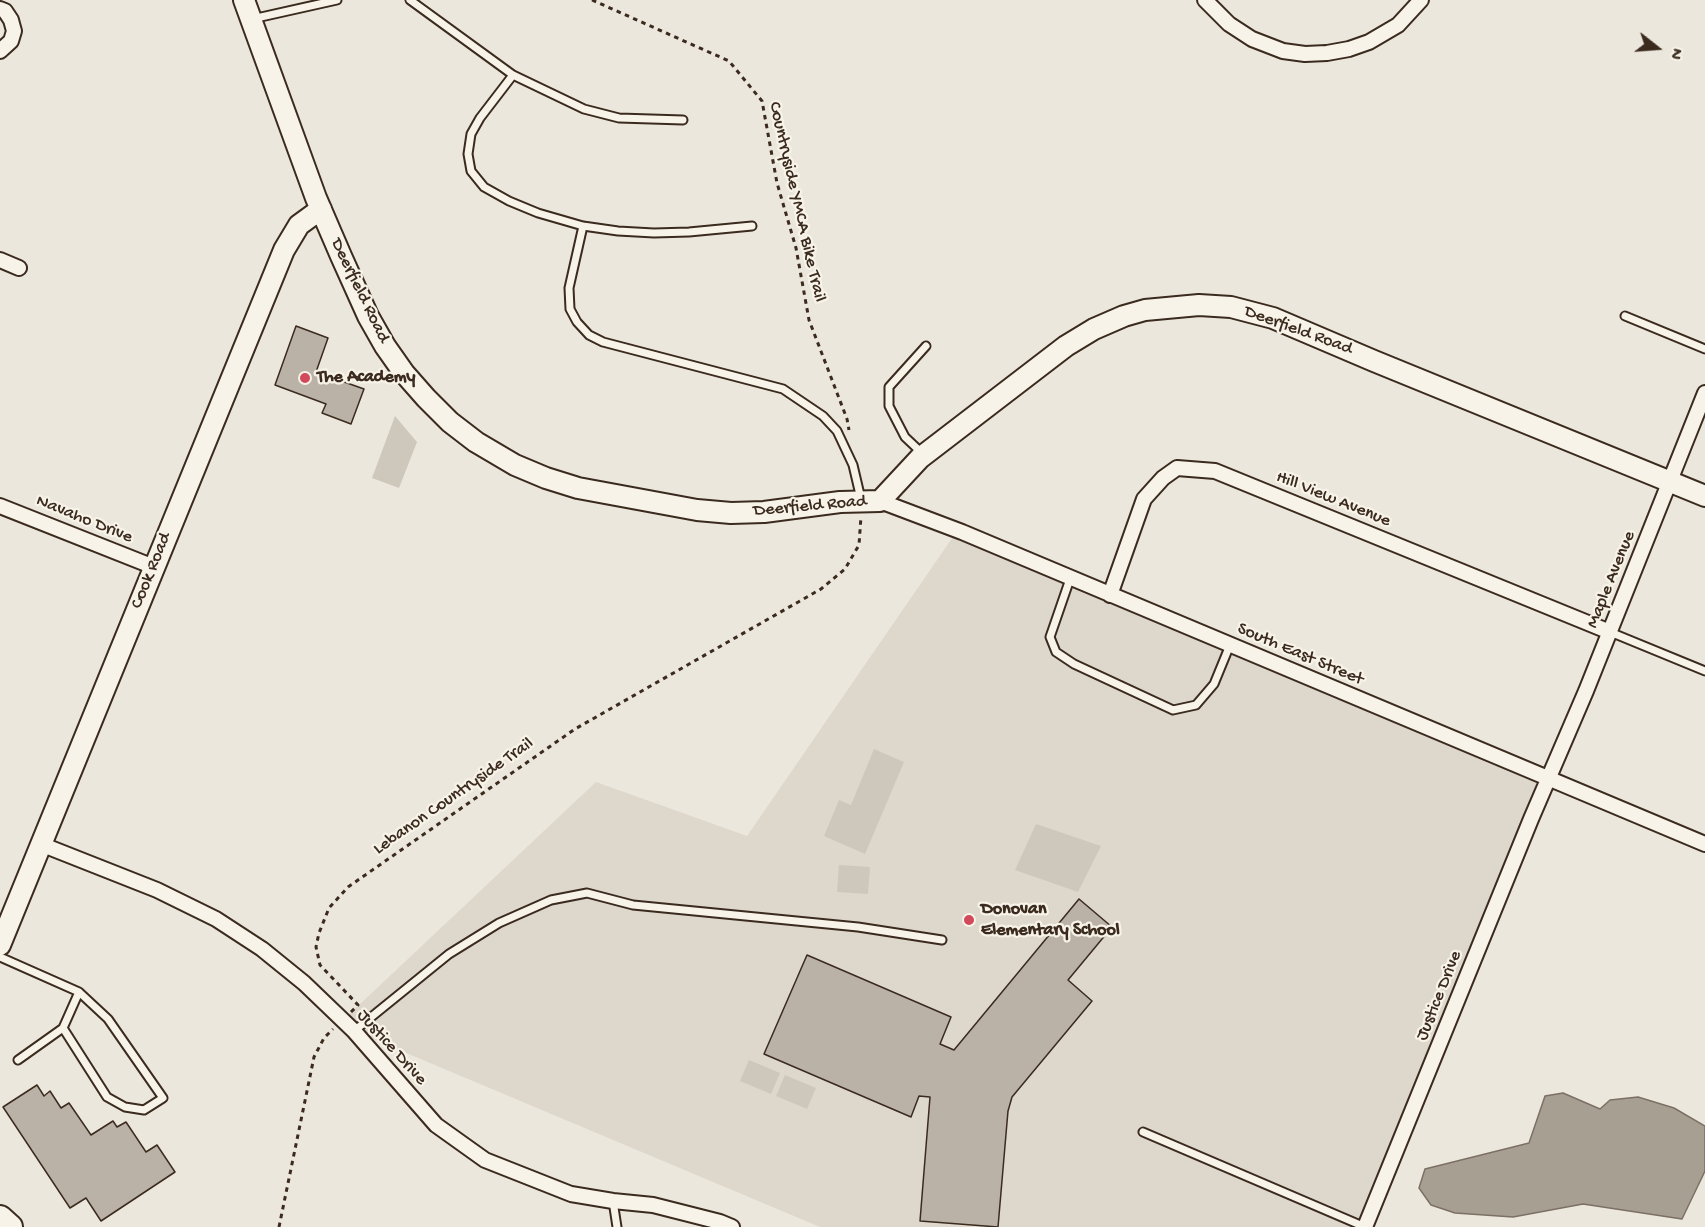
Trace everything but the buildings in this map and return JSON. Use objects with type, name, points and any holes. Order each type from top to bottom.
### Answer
[{"type":"highway","points":[[0,1218],[10,1227]]},
{"type":"street","name":"Deerfield Road","points":[[244,0],[321,209],[368,316],[385,346],[404,373],[450,422],[476,442],[515,465],[546,478],[578,488],[697,510],[731,513],[764,512],[840,502],[871,502],[924,455],[1040,366],[1094,329],[1145,310],[1199,304],[1231,307],[1273,318],[1705,496]]},
{"type":"street","points":[[1205,0],[1229,24],[1252,39],[1273,48],[1305,54],[1349,49],[1370,42],[1398,25],[1420,0]]},
{"type":"street","points":[[0,9],[5,11],[11,20],[14,31],[11,41],[0,51]]},
{"type":"street","name":"Cook Road","points":[[0,945],[284,250],[299,225],[321,209]]},
{"type":"street","points":[[0,260],[19,268]]},
{"type":"street","name":"Maple Avenue","points":[[1549,778],[1705,393]]},
{"type":"street","name":"Hill View Avenue","points":[[1110,595],[1144,499],[1162,477],[1177,468],[1215,471],[1610,632]]},
{"type":"street","name":"South East Street","points":[[871,502],[957,531],[1705,844]]},
{"type":"street","name":"Navaho Drive","points":[[0,506],[154,567]]},
{"type":"street","name":"Justice Drive","points":[[1365,1227],[1549,778]]},
{"type":"street","name":"Justice Drive","points":[[42,845],[157,890],[216,919],[261,949],[296,976],[354,1031],[436,1125],[485,1160],[572,1194],[613,1202],[653,1205],[732,1227]]},
{"type":"lane","points":[[251,20],[337,0]]},
{"type":"lane","points":[[410,0],[513,75],[584,109],[620,118],[683,120]]},
{"type":"lane","points":[[513,75],[480,118],[471,134],[468,154],[471,171],[484,187],[538,213],[583,226],[654,234],[752,226]]},
{"type":"lane","points":[[583,226],[569,288],[570,309],[577,322],[589,335],[603,342],[783,389],[823,416],[837,431],[871,502]]},
{"type":"lane","points":[[1625,316],[1705,349]]},
{"type":"lane","points":[[924,455],[905,437],[889,406],[890,387],[926,346]]},
{"type":"lane","points":[[1070,579],[1050,637],[1056,652],[1074,664],[1173,710],[1196,705],[1214,684],[1230,645]]},
{"type":"lane","points":[[1610,632],[1705,671]]},
{"type":"lane","points":[[354,1031],[449,954],[499,923],[551,900],[587,893],[633,905],[858,927],[942,940]]},
{"type":"lane","points":[[0,957],[79,992],[108,1019],[164,1098],[144,1110],[125,1107],[107,1097],[63,1028]]},
{"type":"lane","points":[[18,1060],[63,1028],[79,992]]},
{"type":"lane","points":[[1143,1132],[1365,1227]]},
{"type":"lane","points":[[613,1202],[617,1227]]},
{"type":"path","name":"Countryside YMCA Bike Trail","points":[[592,0],[729,61],[762,101],[777,183],[796,248],[808,320],[847,419],[851,440]]},
{"type":"path","name":"Lebanon Countryside Trail","points":[[279,1227],[314,1058],[324,1038],[358,1005],[320,965],[316,947],[318,933],[329,908],[348,887],[575,729],[821,589],[845,569],[859,545],[871,502]]},
{"type":"shaded area","points":[[395,416],[417,442],[399,488],[372,478]]},
{"type":"shaded area","name":"Donovan Elementary School","points":[[957,531],[1549,779],[1365,1227],[820,1227],[354,1031],[342,1021],[596,782],[747,836]]},
{"type":"shaded area","points":[[874,749],[904,762],[865,854],[824,836],[839,800],[851,805]]},
{"type":"shaded area","points":[[1036,824],[1101,846],[1078,892],[1015,870]]},
{"type":"shaded area","points":[[839,865],[870,867],[868,894],[837,892]]},
{"type":"shaded area","points":[[749,1060],[780,1073],[771,1094],[740,1081]]},
{"type":"shaded area","points":[[785,1075],[816,1088],[807,1109],[776,1096]]},
{"type":"shaded area","points":[[1563,1093],[1600,1109],[1610,1100],[1638,1097],[1674,1108],[1705,1126],[1705,1171],[1682,1219],[1583,1204],[1513,1217],[1455,1213],[1431,1205],[1419,1188],[1425,1169],[1529,1143],[1545,1096]]},
{"type":"place","name":"The Academy","points":[[305,378]]},
{"type":"place","name":"Donovan Elementary School","points":[[969,920]]}]
